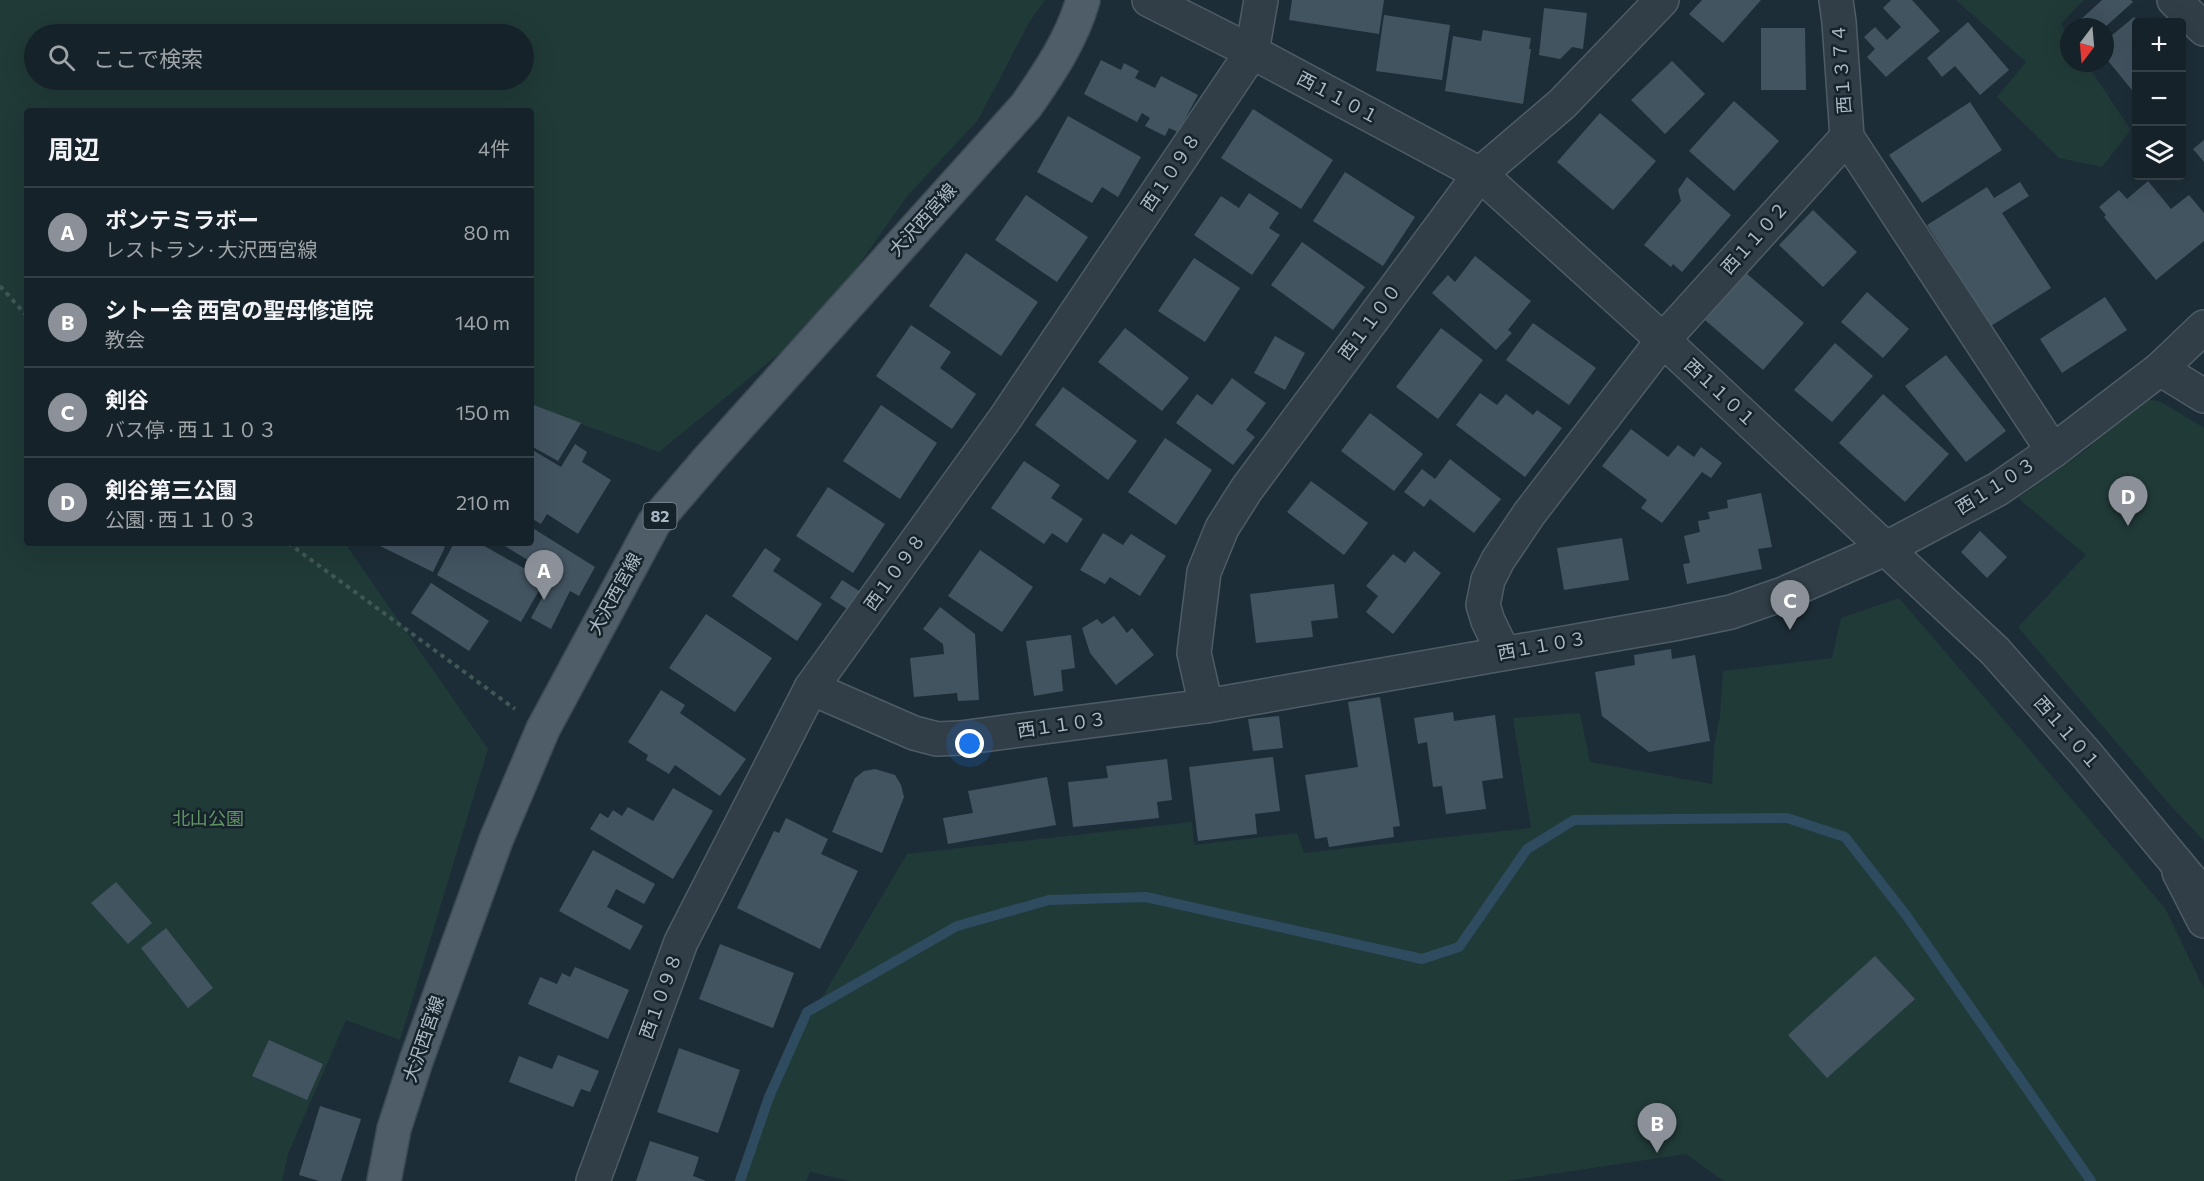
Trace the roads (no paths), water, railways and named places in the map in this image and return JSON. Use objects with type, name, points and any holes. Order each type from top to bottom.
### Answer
[{"type":"main road","name":"大沢西宮線","points":[[367,1181],[393,1129],[496,840],[543,729],[654,523],[708,459],[1026,106],[1053,68],[1083,0]]},
{"type":"main road","name":"大沢西宮線","points":[[384,1181],[393,1129]]},
{"type":"street","name":"西１１０１","points":[[1149,0],[1252,52],[1480,174],[1663,340],[1995,651],[2087,755],[2204,896]]},
{"type":"street","name":"西１０９８","points":[[593,1181],[681,942],[811,688],[1004,420],[1252,52],[1261,0]]},
{"type":"street","name":"西１１００","points":[[1206,706],[1194,653],[1204,572],[1222,528],[1246,490],[1480,174],[1562,104],[1662,0]]},
{"type":"street","name":"西１３７４","points":[[1836,0],[1847,137]]},
{"type":"street","points":[[2174,0],[2204,29]]},
{"type":"street","name":"西１１０２","points":[[1503,652],[1488,621],[1484,604],[1488,580],[1498,560],[1529,514],[1663,340],[1847,137]]},
{"type":"street","points":[[1847,137],[2053,451]]},
{"type":"street","name":"西１１０３","points":[[811,688],[914,733],[937,740],[1206,706],[1731,612],[1783,594],[1885,549],[1998,489],[2053,451],[2160,369],[2204,327]]},
{"type":"street","points":[[2160,369],[2204,396]]},
{"type":"street","points":[[2172,860],[2204,921]]},
{"type":"waterway","points":[[740,1181],[769,1097],[807,1012],[957,926],[1049,900],[1146,897],[1422,959],[1459,947],[1527,849],[1574,820],[1787,818],[1845,837],[1906,915],[2091,1181]]},
{"type":"place","name":"剣谷第三公園","points":[[2128,526]]},
{"type":"place","name":"ポンテミラボー","points":[[544,600]]},
{"type":"place","name":"剣谷","points":[[1790,630]]},
{"type":"place","name":"シトー会 西宮の聖母修道院","points":[[1657,1153]]},
{"type":"park label","name":"北山公園","points":[[208,819]]}]
